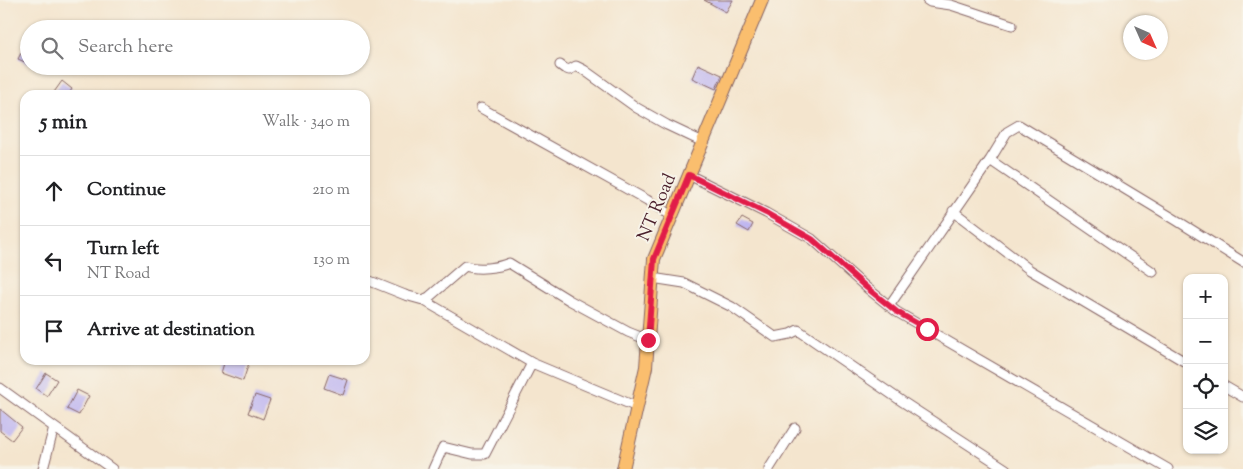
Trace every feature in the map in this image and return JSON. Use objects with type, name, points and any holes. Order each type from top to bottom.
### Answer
[{"type":"main road","name":"NT Road","points":[[623,469],[646,368],[654,259],[762,0]]},
{"type":"street","points":[[928,0],[930,2],[951,5],[1012,25]]},
{"type":"street","points":[[560,65],[569,70],[576,66],[584,70],[636,108],[703,142]]},
{"type":"street","points":[[481,108],[647,200],[672,216]]},
{"type":"street","points":[[889,306],[990,160],[1007,132],[1019,125],[1243,262]]},
{"type":"street","points":[[990,160],[1153,272]]},
{"type":"street","points":[[689,175],[766,213],[812,239],[897,312],[1168,469]]},
{"type":"street","points":[[953,211],[1030,270],[1183,361]]},
{"type":"street","points":[[423,300],[430,298],[465,266],[471,268],[490,268],[500,267],[509,263],[569,300],[628,332],[648,340]]},
{"type":"street","points":[[652,278],[684,283],[732,307],[775,337],[798,330],[903,402],[1006,469]]},
{"type":"street","points":[[370,281],[404,296],[423,300],[532,363],[637,407]]},
{"type":"street","points":[[434,469],[443,447],[472,454],[485,454],[532,363]]},
{"type":"street","points":[[0,388],[112,469]]},
{"type":"street","points":[[1228,389],[1243,398]]},
{"type":"street","points":[[43,469],[54,427]]},
{"type":"street","points":[[769,469],[795,428]]},
{"type":"building","points":[[704,0],[733,0],[726,12]]},
{"type":"building","points":[[698,64],[722,75],[716,89],[692,78]]},
{"type":"building","points":[[62,81],[72,89],[71,90],[56,90]]},
{"type":"building","points":[[742,218],[753,224],[749,232],[737,225]]},
{"type":"building","points":[[223,365],[248,365],[243,381],[221,373]]},
{"type":"building","points":[[46,373],[57,380],[47,396],[36,389]]},
{"type":"building","points":[[329,374],[348,380],[343,395],[324,388]]},
{"type":"building","points":[[77,390],[89,396],[79,415],[67,409]]},
{"type":"building","points":[[255,395],[270,400],[263,419],[248,413]]},
{"type":"building","points":[[0,409],[22,427],[12,440],[0,431]]},
{"type":"route","points":[[648,340],[654,259],[689,175],[766,213],[812,239],[897,312],[927,329]]}]
